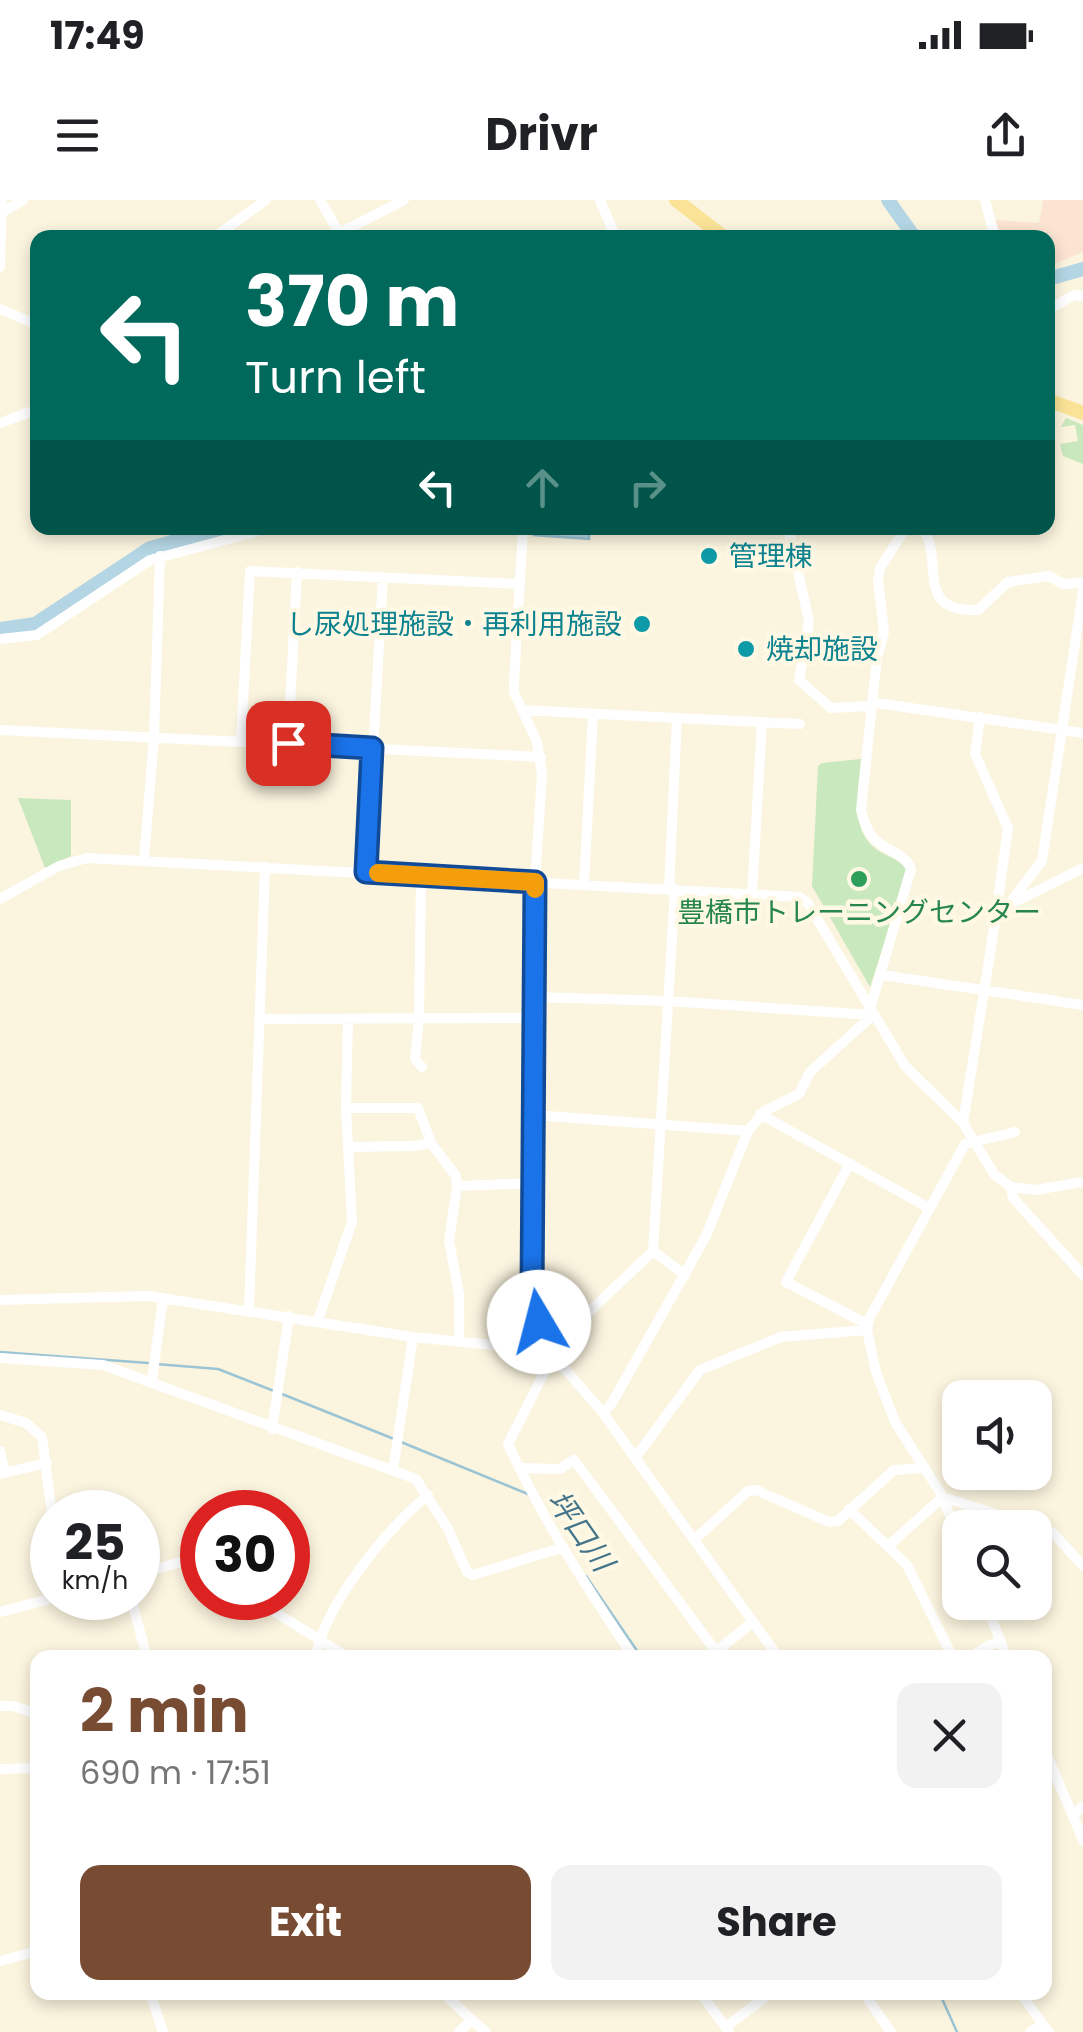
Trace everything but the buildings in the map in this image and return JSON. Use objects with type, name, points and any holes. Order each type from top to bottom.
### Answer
[{"type":"main road","points":[[676,200],[715,230]]},
{"type":"main road","points":[[1055,403],[1083,414]]},
{"type":"street","points":[[0,267],[2,200]]},
{"type":"street","points":[[1,214],[23,200]]},
{"type":"street","points":[[223,230],[266,200]]},
{"type":"street","points":[[320,200],[334,230]]},
{"type":"street","points":[[348,230],[404,200]]},
{"type":"street","points":[[600,200],[613,230]]},
{"type":"street","points":[[985,200],[993,230]]},
{"type":"street","points":[[1055,306],[1074,295],[1083,296]]},
{"type":"street","points":[[0,310],[30,322]]},
{"type":"street","points":[[0,423],[30,412]]},
{"type":"street","points":[[0,639],[37,636],[160,556],[242,535]]},
{"type":"street","points":[[523,535],[514,682],[541,757],[535,882],[532,1292],[547,1355]]},
{"type":"street","points":[[790,535],[809,621],[799,680],[831,708],[871,706],[876,702],[1083,733]]},
{"type":"street","points":[[603,1413],[612,1404],[706,1236],[748,1131],[760,1114],[799,1094],[810,1072],[872,1012],[912,869],[908,861],[876,842],[865,828],[861,810],[871,706],[885,622],[878,580],[880,568],[901,535]]},
{"type":"street","points":[[926,535],[934,588],[952,608],[978,610],[1008,582],[1048,576],[1064,584],[1083,582]]},
{"type":"street","points":[[144,860],[154,737],[160,556]]},
{"type":"street","points":[[241,740],[250,571],[520,584]]},
{"type":"street","points":[[288,743],[297,572]]},
{"type":"street","points":[[366,872],[382,577]]},
{"type":"street","points":[[995,922],[1042,861],[1083,591]]},
{"type":"street","points":[[522,710],[800,724]]},
{"type":"street","points":[[584,885],[593,714]]},
{"type":"street","points":[[963,1123],[1008,828],[974,754],[980,717]]},
{"type":"street","points":[[629,1650],[561,1548],[508,1439],[547,1355],[653,1251],[668,1001],[677,718]]},
{"type":"street","points":[[752,894],[762,723]]},
{"type":"street","points":[[0,730],[541,757]]},
{"type":"street","points":[[0,899],[73,861],[87,858],[799,897],[807,902],[905,1066],[963,1123],[994,1174],[1010,1187],[1036,1190],[1083,1182]]},
{"type":"street","points":[[249,1310],[265,867]]},
{"type":"street","points":[[1012,904],[1083,868]]},
{"type":"street","points":[[421,876],[415,1059],[422,1067]]},
{"type":"street","points":[[882,975],[1083,1005]]},
{"type":"street","points":[[534,997],[872,1012]]},
{"type":"street","points":[[259,1019],[534,1018]]},
{"type":"street","points":[[318,1320],[352,1231],[346,1108],[348,1019]]},
{"type":"street","points":[[346,1108],[418,1108],[431,1143],[456,1176],[449,1241],[459,1294],[459,1341]]},
{"type":"street","points":[[760,1114],[929,1208]]},
{"type":"street","points":[[533,1115],[748,1131]]},
{"type":"street","points":[[948,1510],[902,1436],[885,1399],[867,1327],[965,1144],[1015,1132]]},
{"type":"street","points":[[349,1147],[431,1143]]},
{"type":"street","points":[[850,1164],[786,1282],[867,1327]]},
{"type":"street","points":[[457,1186],[532,1184]]},
{"type":"street","points":[[1010,1187],[1012,1198],[1083,1275]]},
{"type":"street","points":[[653,1251],[685,1275]]},
{"type":"street","points":[[152,1380],[164,1298]]},
{"type":"street","points":[[0,1300],[164,1298],[413,1336],[523,1348],[547,1355],[578,1380],[773,1650]]},
{"type":"street","points":[[272,1429],[289,1316]]},
{"type":"street","points":[[635,1458],[700,1370],[781,1337],[867,1327]]},
{"type":"street","points":[[393,1470],[413,1336]]},
{"type":"street","points":[[0,1358],[102,1365],[416,1479],[467,1572],[473,1574],[561,1548]]},
{"type":"street","points":[[0,1415],[36,1430],[45,1446],[50,1490]]},
{"type":"street","points":[[0,1451],[3,1474],[47,1463]]},
{"type":"street","points":[[519,1468],[560,1469],[574,1460],[709,1650]]},
{"type":"street","points":[[694,1540],[748,1491],[756,1490],[829,1522],[838,1521],[894,1470],[924,1468]]},
{"type":"street","points":[[317,1650],[319,1639],[368,1559],[404,1516],[428,1496]]},
{"type":"street","points":[[888,1546],[943,1497]]},
{"type":"street","points":[[943,1497],[1053,1533],[1083,1566]]},
{"type":"street","points":[[850,1510],[907,1565],[949,1650]]},
{"type":"street","points":[[0,1612],[30,1604]]},
{"type":"street","points":[[138,1620],[145,1650]]},
{"type":"street","points":[[288,1620],[336,1650]]},
{"type":"street","points":[[992,1620],[1004,1650]]},
{"type":"street","points":[[717,1650],[753,1622]]},
{"type":"street","points":[[982,1650],[1001,1642]]},
{"type":"street","points":[[0,1706],[30,1711]]},
{"type":"street","points":[[0,1769],[30,1768]]},
{"type":"street","points":[[1052,1778],[1083,1841]]},
{"type":"street","points":[[1073,1816],[1083,1806]]},
{"type":"street","points":[[0,1962],[30,1953]]},
{"type":"street","points":[[153,2000],[163,2032]]},
{"type":"street","points":[[451,2000],[486,2032]]},
{"type":"street","points":[[706,2000],[727,2029],[762,2000]]},
{"type":"street","points":[[868,2000],[891,2032]]},
{"type":"street","points":[[1026,2000],[1046,2028],[1030,2032]]},
{"type":"street","points":[[459,2032],[472,2020]]},
{"type":"shaded area","points":[[1043,200],[1083,200],[1083,252],[1055,264],[1055,230],[998,230],[996,220],[1039,223]]},
{"type":"green space","points":[[1066,418],[1083,425],[1083,464],[1063,456],[1060,444],[1078,441],[1075,425],[1061,427]]},
{"type":"green space","name":"豊橋市トレーニングセンター","points":[[861,759],[858,808],[862,831],[876,849],[908,871],[870,987],[812,886],[818,766]]},
{"type":"green space","points":[[18,798],[71,800],[71,856],[45,868]]},
{"type":"water","points":[[534,535],[589,535],[589,539]]},
{"type":"waterway","points":[[888,200],[909,230]]},
{"type":"waterway","points":[[1055,277],[1083,269]]},
{"type":"waterway","points":[[0,629],[35,624],[150,548],[198,535]]},
{"type":"waterway","name":"坪口川","points":[[0,1352],[148,1363]]},
{"type":"waterway","name":"坪口川","points":[[156,1364],[218,1369],[274,1391]]},
{"type":"waterway","name":"坪口川","points":[[282,1394],[394,1439]]},
{"type":"waterway","name":"坪口川","points":[[401,1442],[528,1494]]},
{"type":"waterway","name":"坪口川","points":[[586,1576],[637,1650]]},
{"type":"waterway","name":"坪口川","points":[[943,2000],[957,2032]]},
{"type":"slow traffic","points":[[378,873],[535,882],[535,889]]},
{"type":"place","name":"管理棟","points":[[709,556]]},
{"type":"place","name":"し尿処理施設・再利用施設","points":[[642,624]]},
{"type":"place","name":"焼却施設","points":[[746,649]]},
{"type":"place","name":"豊橋市トレーニングセンター","points":[[859,879]]},
{"type":"route","points":[[288,743],[372,748],[366,872],[535,882],[532,1292],[539,1322]]}]
